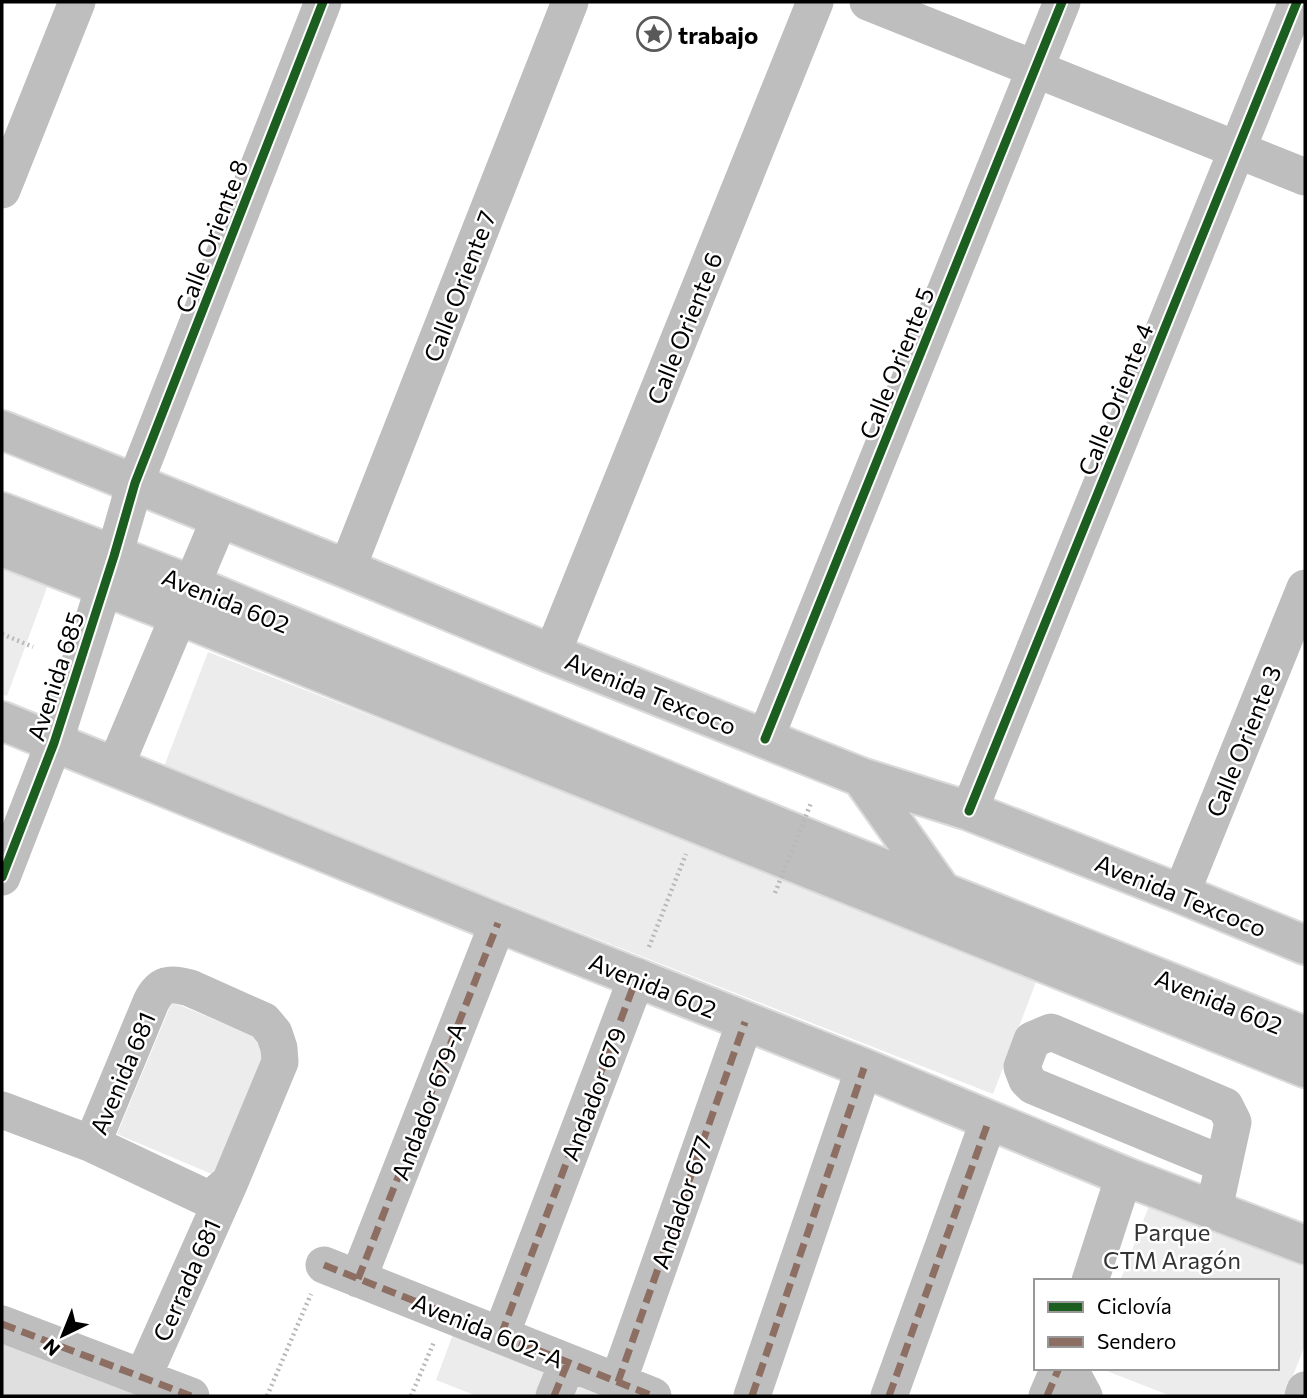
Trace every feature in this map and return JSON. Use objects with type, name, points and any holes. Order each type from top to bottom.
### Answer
[{"type":"main road","name":"Avenida Texcoco","points":[[2,430],[860,777],[969,811],[1305,945]]},
{"type":"main road","name":"Avenida 602","points":[[2,512],[109,571],[769,823],[1305,1036]]},
{"type":"main road","name":"Avenida 602","points":[[2,547],[109,571]]},
{"type":"main road","name":"Avenida 602","points":[[186,601],[573,775],[1305,1068]]},
{"type":"main road","name":"Avenida 602","points":[[2,721],[498,923],[864,1068],[1124,1176],[1305,1245]]},
{"type":"main road","points":[[860,777],[941,890]]},
{"type":"street","points":[[2,190],[77,2]]},
{"type":"street","name":"Calle Oriente 8","points":[[135,483],[323,2]]},
{"type":"street","name":"Calle Oriente 7","points":[[347,569],[570,2]]},
{"type":"street","name":"Calle Oriente 6","points":[[552,654],[815,2]]},
{"type":"street","points":[[869,2],[1305,177]]},
{"type":"street","name":"Calle Oriente 5","points":[[765,738],[1062,2]]},
{"type":"street","name":"Calle Oriente 4","points":[[969,811],[1297,2]]},
{"type":"street","name":"Avenida 685","points":[[2,877],[54,743],[135,483]]},
{"type":"street","points":[[115,767],[220,518]]},
{"type":"street","name":"Calle Oriente 3","points":[[1181,894],[1305,588]]},
{"type":"street","name":"Andador 679-A","points":[[358,1279],[498,923]]},
{"type":"street","name":"Andador 679","points":[[501,1335],[637,977]]},
{"type":"street","name":"Avenida 681","points":[[92,1144],[156,993],[166,985],[178,984],[190,988],[264,1021],[274,1033],[279,1048],[280,1062],[216,1189]]},
{"type":"street","name":"Andador 677","points":[[618,1382],[745,1022]]},
{"type":"street","points":[[1214,1209],[1233,1122],[1225,1106],[1051,1032],[1032,1040],[1022,1067],[1027,1080],[1033,1086],[1223,1164]]},
{"type":"street","points":[[752,1396],[864,1068]]},
{"type":"street","points":[[2,1110],[216,1189]]},
{"type":"street","points":[[889,1396],[989,1120]]},
{"type":"street","points":[[1091,1279],[1124,1176]]},
{"type":"street","name":"Cerrada 681","points":[[143,1377],[216,1189]]},
{"type":"street","name":"Avenida 602-A","points":[[324,1265],[653,1396]]},
{"type":"street","points":[[2,1324],[191,1396]]},
{"type":"street","points":[[554,1396],[568,1362]]},
{"type":"street","points":[[1047,1396],[1058,1370]]},
{"type":"street","points":[[1070,1370],[1084,1396]]},
{"type":"street","points":[[1303,1396],[1305,1390]]},
{"type":"path","points":[[2,634],[33,647]]},
{"type":"path","points":[[775,893],[811,803]]},
{"type":"path","points":[[637,977],[686,854]]},
{"type":"path","points":[[267,1396],[324,1265]]},
{"type":"path","points":[[411,1396],[446,1314]]},
{"type":"green space","points":[[2,563],[49,582],[7,696],[2,694]]},
{"type":"green space","points":[[208,652],[1038,977],[993,1094],[163,769]]},
{"type":"green space","points":[[172,1002],[269,1042],[214,1175],[117,1134]]},
{"type":"green space","name":"Parque CTM Aragón","points":[[1152,1198],[1305,1259],[1305,1345],[1285,1396],[1171,1396],[1104,1370],[1279,1370],[1279,1279],[1121,1279]]},
{"type":"green space","points":[[456,1326],[635,1396],[477,1396],[436,1380]]},
{"type":"building","points":[[2,1335],[156,1396],[2,1396]]},
{"type":"marked path","points":[[358,1279],[498,923]]},
{"type":"marked path","points":[[501,1335],[637,977]]},
{"type":"marked path","points":[[618,1382],[745,1022]]},
{"type":"marked path","points":[[752,1396],[864,1068]]},
{"type":"marked path","points":[[889,1396],[989,1120]]},
{"type":"marked path","points":[[324,1265],[653,1396]]},
{"type":"marked path","points":[[2,1324],[191,1396]]},
{"type":"marked path","points":[[554,1396],[568,1362]]},
{"type":"marked path","points":[[1047,1396],[1058,1370]]},
{"type":"cycle path","points":[[2,877],[54,743],[135,483],[323,2]]},
{"type":"cycle path","points":[[765,739],[1062,2]]},
{"type":"cycle path","points":[[969,811],[1297,2]]},
{"type":"place","name":"trabajo","points":[[654,34]]}]
